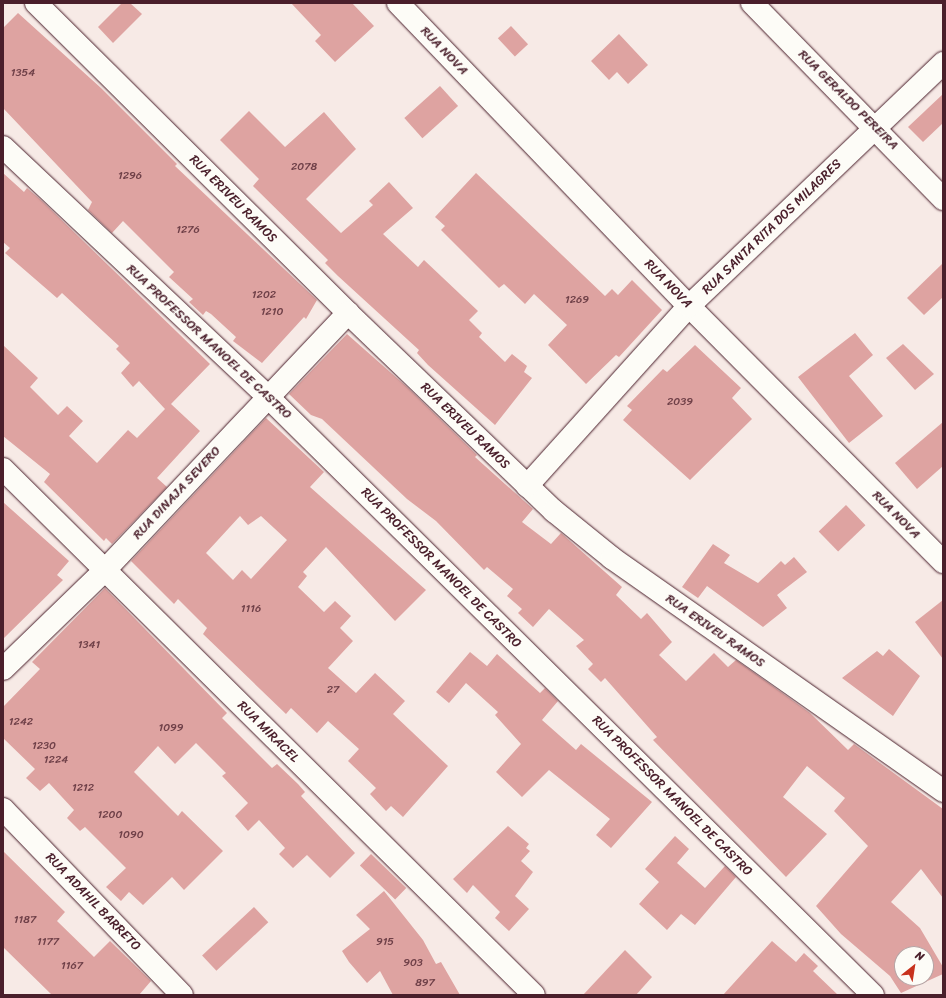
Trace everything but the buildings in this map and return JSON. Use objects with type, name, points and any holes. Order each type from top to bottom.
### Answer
[{"type":"street","name":"RUA ERIVEU RAMOS","points":[[36,3],[348,313],[527,486],[612,558],[943,791]]},
{"type":"street","name":"RUA NOVA","points":[[398,3],[689,306],[943,562]]},
{"type":"street","name":"RUA GERALDO PEREIRA","points":[[752,3],[876,126],[943,199]]},
{"type":"street","name":"RUA SANTA RITA DOS MILAGRES","points":[[527,486],[689,306],[943,63]]},
{"type":"street","name":"RUA PROFESSOR MANOEL DE CASTRO","points":[[3,148],[267,396],[873,995]]},
{"type":"street","name":"RUA DINAJA SEVERO","points":[[3,669],[105,570],[267,396],[348,313]]},
{"type":"street","name":"RUA MIRACEL","points":[[3,469],[534,995]]},
{"type":"street","name":"RUA ADAHIL BARRETO","points":[[3,809],[182,995]]}]
